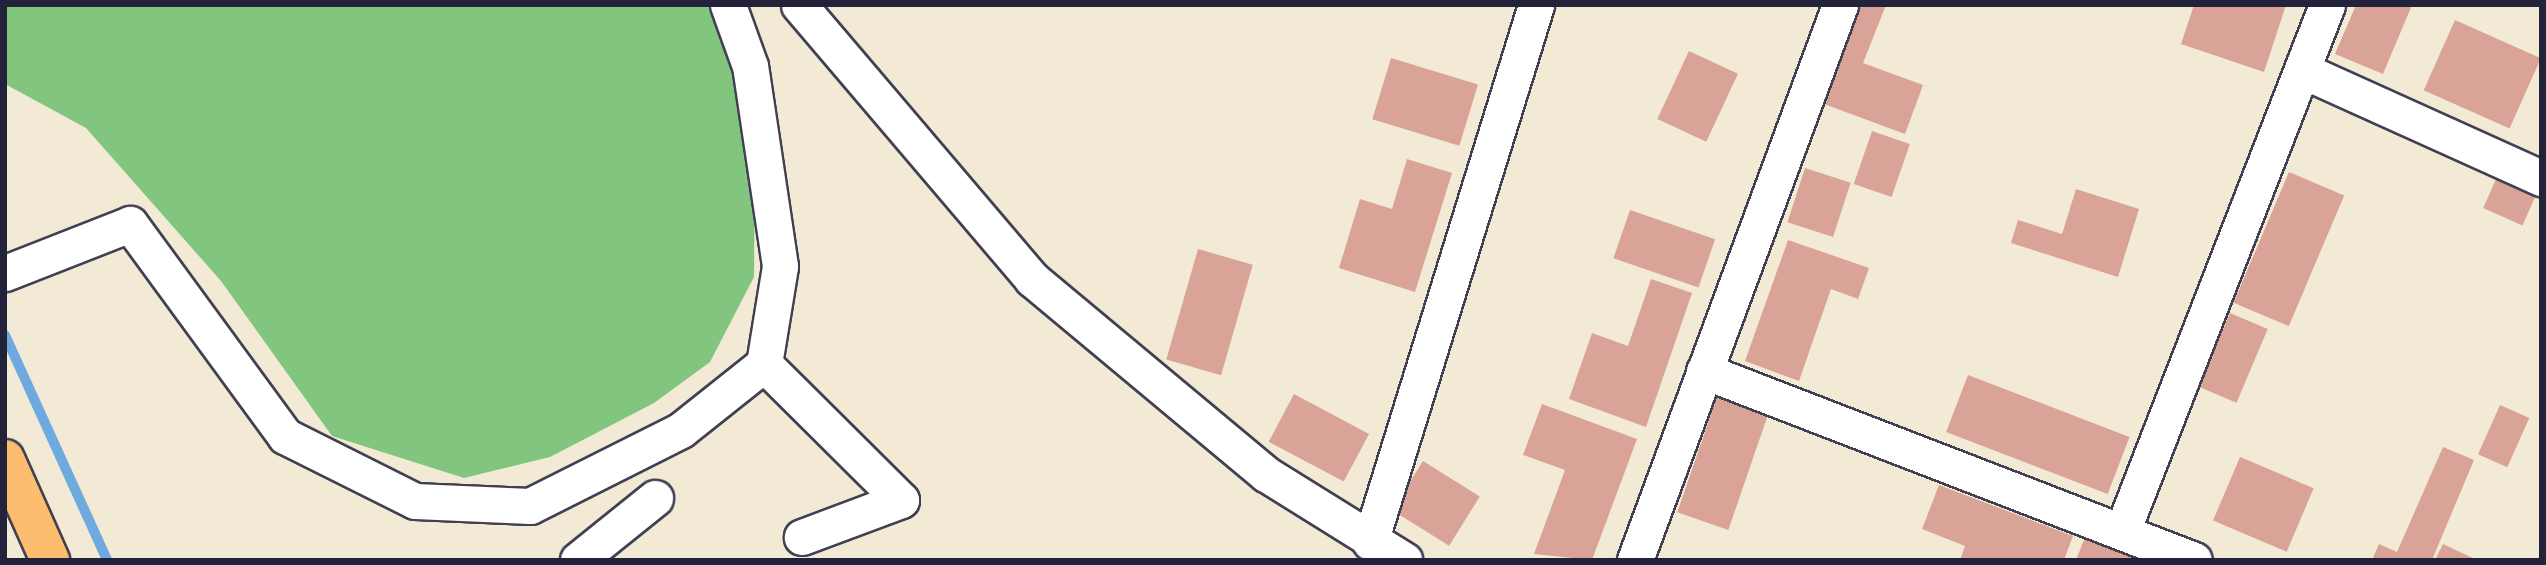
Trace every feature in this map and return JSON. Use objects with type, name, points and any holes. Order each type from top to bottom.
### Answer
[{"type":"highway","points":[[5,459],[50,560]]},
{"type":"street","points":[[5,273],[130,224],[285,436],[415,501],[530,506],[681,430],[764,364],[779,266],[750,66],[728,5]]},
{"type":"street","points":[[799,5],[1032,279],[1266,474],[1370,542],[1404,560]]},
{"type":"street","points":[[1370,542],[1536,5]]},
{"type":"street","points":[[1635,560],[1840,5]]},
{"type":"street","points":[[2123,529],[2305,72],[2327,5]]},
{"type":"street","points":[[2305,72],[2541,178]]},
{"type":"street","points":[[764,364],[901,500],[802,537]]},
{"type":"street","points":[[1704,371],[2123,529],[2194,560]]},
{"type":"street","points":[[579,560],[655,498]]},
{"type":"green space","points":[[5,5],[710,5],[755,137],[754,277],[710,362],[654,403],[550,457],[464,478],[332,436],[221,281],[86,128],[5,84]]},
{"type":"building","points":[[1852,5],[1886,5],[1863,63],[1923,85],[1905,134],[1816,101]]},
{"type":"building","points":[[2194,5],[2286,5],[2264,72],[2181,44]]},
{"type":"building","points":[[2356,5],[2412,5],[2383,74],[2335,54]]},
{"type":"building","points":[[2455,20],[2541,58],[2510,129],[2424,90]]},
{"type":"building","points":[[1689,51],[1738,74],[1706,142],[1657,119]]},
{"type":"building","points":[[1391,58],[1478,85],[1459,146],[1372,119]]},
{"type":"building","points":[[1872,131],[1910,144],[1892,197],[1854,184]]},
{"type":"building","points":[[1407,159],[1452,173],[1415,292],[1339,268],[1360,199],[1392,209]]},
{"type":"building","points":[[1805,168],[1851,183],[1833,237],[1787,222]]},
{"type":"building","points":[[2289,172],[2344,195],[2289,326],[2234,303]]},
{"type":"building","points":[[2497,177],[2536,194],[2522,226],[2483,208]]},
{"type":"building","points":[[2076,189],[2139,209],[2118,277],[2011,243],[2018,220],[2062,234]]},
{"type":"building","points":[[1630,210],[1715,239],[1698,288],[1613,258]]},
{"type":"building","points":[[1788,240],[1869,268],[1858,299],[1831,289],[1799,381],[1745,361]]},
{"type":"building","points":[[1198,249],[1253,265],[1221,375],[1166,360]]},
{"type":"building","points":[[1651,279],[1692,293],[1646,427],[1569,399],[1592,333],[1628,346]]},
{"type":"building","points":[[2230,313],[2268,329],[2236,403],[2199,387]]},
{"type":"building","points":[[1968,375],[2130,437],[2108,494],[1946,432]]},
{"type":"building","points":[[1294,394],[1369,434],[1344,482],[1269,442]]},
{"type":"building","points":[[1717,397],[1768,415],[1728,530],[1677,512]]},
{"type":"building","points":[[1542,404],[1637,439],[1592,560],[1534,554],[1565,470],[1523,455]]},
{"type":"building","points":[[2500,405],[2529,418],[2507,467],[2478,454]]},
{"type":"building","points":[[2443,447],[2474,460],[2432,560],[2372,560],[2379,544],[2397,552]]},
{"type":"building","points":[[2240,457],[2314,488],[2287,552],[2213,521]]},
{"type":"building","points":[[1423,461],[1480,497],[1449,546],[1392,510]]},
{"type":"building","points":[[1939,485],[2073,536],[2064,560],[1960,560],[1965,546],[1922,529]]},
{"type":"building","points":[[2086,535],[2139,557],[2138,560],[2076,560]]},
{"type":"building","points":[[2443,544],[2477,560],[2435,560]]},
{"type":"waterway","points":[[5,335],[107,560]]}]
